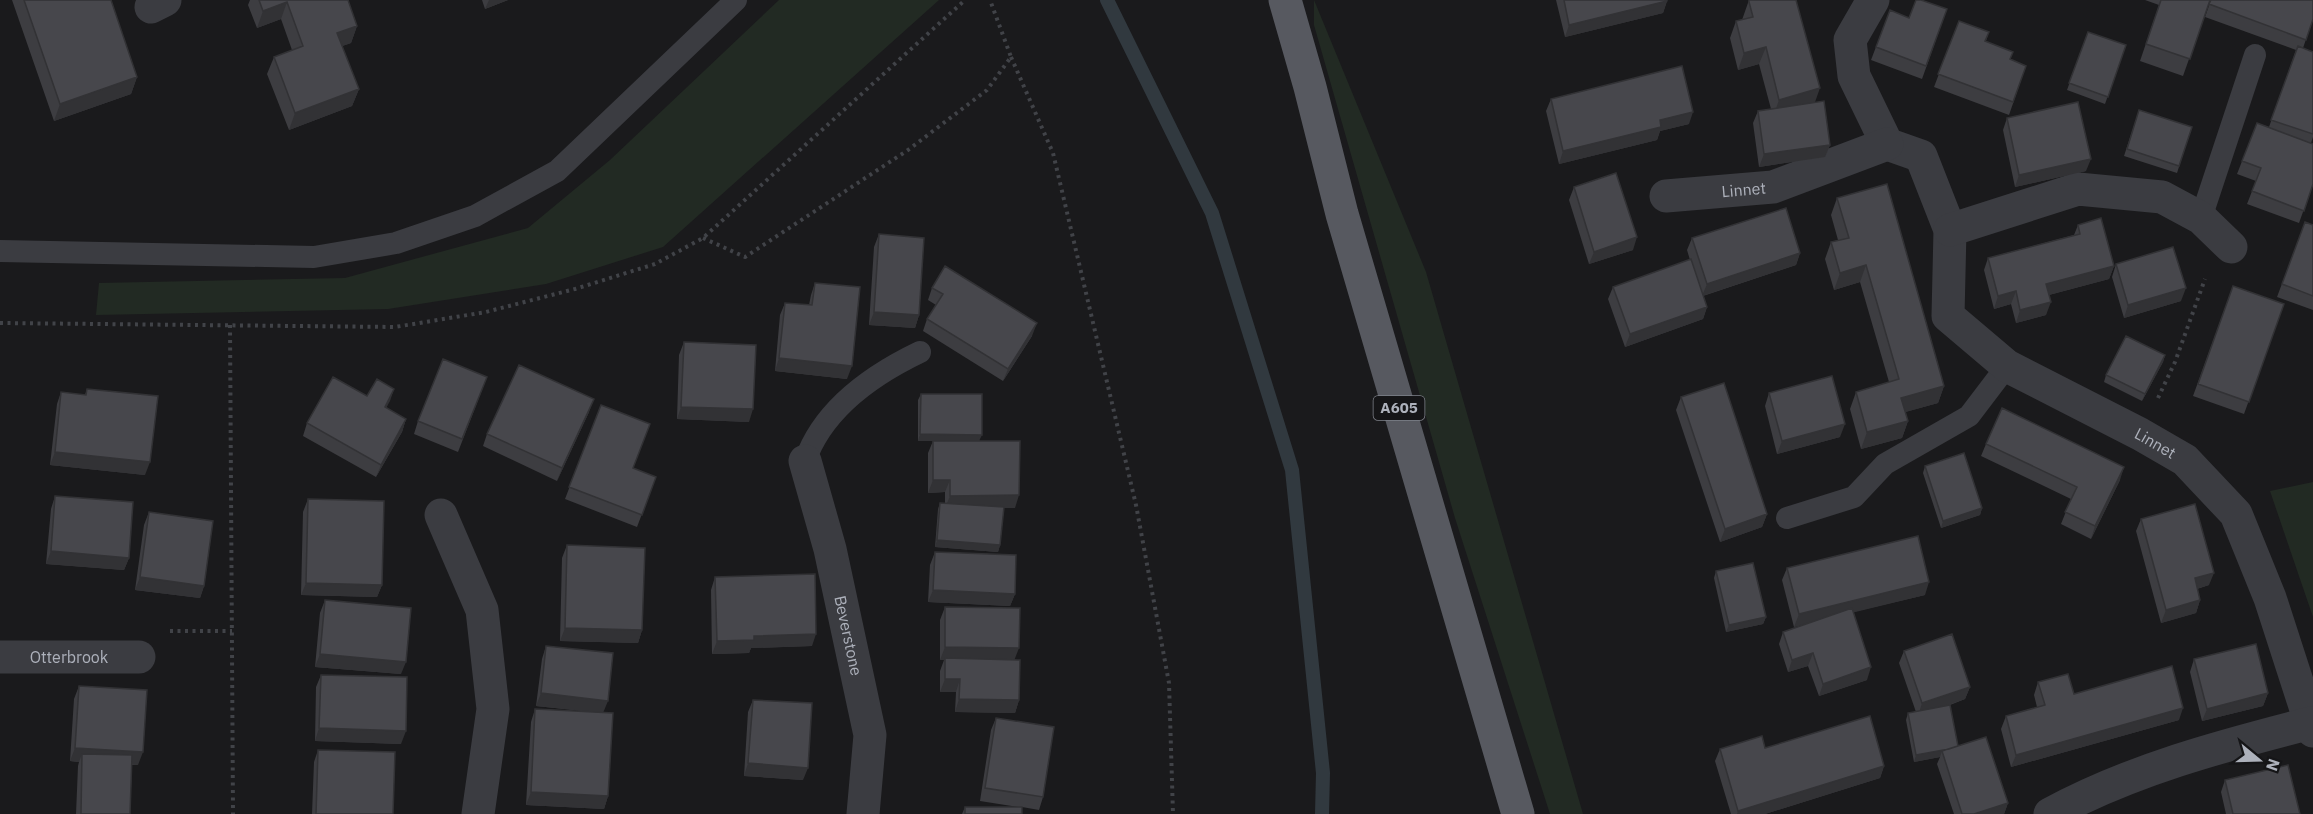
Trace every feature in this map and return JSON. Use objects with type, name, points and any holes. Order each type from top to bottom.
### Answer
[{"type":"main road","name":"A605","points":[[1285,0],[1342,214],[1518,814]]},
{"type":"street","points":[[1873,0],[1851,40],[1854,76],[1887,144]]},
{"type":"street","name":"Linnet","points":[[1666,196],[1773,187],[1887,144],[1921,156],[1950,230],[1948,316],[2007,366],[2140,434],[2185,460],[2236,514],[2270,598],[2312,727],[2223,745],[2095,790],[2050,814]]},
{"type":"street","points":[[1950,230],[2078,189],[2162,197],[2217,234]]},
{"type":"street","name":"Beverstone","points":[[806,461],[830,549],[870,735],[863,814]]},
{"type":"street","points":[[441,515],[482,610],[493,709],[478,814]]},
{"type":"street","name":"Otterbrook","points":[[0,657],[139,657]]},
{"type":"lane","points":[[0,251],[314,257],[396,243],[416,237],[475,216],[557,171],[736,0]]},
{"type":"lane","points":[[2217,234],[2255,55]]},
{"type":"lane","points":[[806,461],[814,437],[829,417],[868,382],[920,352]]},
{"type":"lane","points":[[1787,518],[1854,497],[1885,464],[1969,416],[2007,366]]},
{"type":"path","points":[[0,323],[395,327],[486,312],[575,290],[655,264],[703,238],[965,0]]},
{"type":"path","points":[[990,0],[1011,57],[1053,153],[1136,506],[1169,683],[1173,814]]},
{"type":"path","points":[[703,238],[745,257],[908,150],[987,90],[1011,57]]},
{"type":"path","points":[[2140,434],[2175,362],[2217,234]]},
{"type":"path","points":[[230,325],[233,814]]},
{"type":"path","points":[[139,657],[146,631],[232,631]]},
{"type":"shaded area","points":[[779,0],[939,0],[663,247],[546,284],[388,309],[96,315],[99,283],[345,278],[528,228],[610,160]]},
{"type":"shaded area","points":[[1314,0],[1426,272],[1583,814],[1550,814],[1455,518],[1314,25]]},
{"type":"shaded area","points":[[2313,482],[2313,617],[2270,491]]},
{"type":"building","points":[[24,0],[111,0],[137,77],[60,104]]},
{"type":"building","points":[[259,0],[348,0],[357,26],[337,33],[359,89],[295,113],[274,57],[303,46],[287,2],[263,11]]},
{"type":"building","points":[[1564,0],[1667,0],[1667,1],[1569,25]]},
{"type":"building","points":[[1749,0],[1796,0],[1820,88],[1779,100],[1766,47],[1744,53],[1736,21],[1753,17]]},
{"type":"building","points":[[1916,0],[1947,9],[1926,66],[1876,47],[1890,10],[1909,18]]},
{"type":"building","points":[[2161,0],[2210,0],[2190,59],[2146,44]]},
{"type":"building","points":[[2211,0],[2313,0],[2313,19],[2306,40],[2209,4]]},
{"type":"building","points":[[1959,21],[1989,32],[1985,41],[2013,52],[2010,59],[2026,66],[2013,102],[1938,74]]},
{"type":"building","points":[[2088,32],[2126,45],[2108,97],[2069,83]]},
{"type":"building","points":[[2298,46],[2313,52],[2313,134],[2271,120]]},
{"type":"building","points":[[1682,66],[1693,112],[1660,120],[1661,127],[1563,151],[1551,99]]},
{"type":"building","points":[[1824,101],[1830,145],[1764,154],[1758,111]]},
{"type":"building","points":[[2078,102],[2091,159],[2019,175],[2007,118]]},
{"type":"building","points":[[2139,110],[2192,127],[2179,166],[2127,149]]},
{"type":"building","points":[[2257,123],[2313,144],[2313,184],[2304,211],[2252,191],[2261,168],[2242,161]]},
{"type":"building","points":[[1616,173],[1637,237],[1594,252],[1574,187]]},
{"type":"building","points":[[1887,184],[1944,386],[1901,398],[1908,421],[1867,432],[1856,392],[1899,379],[1866,265],[1840,273],[1831,242],[1849,238],[1837,198]]},
{"type":"building","points":[[1786,208],[1800,253],[1707,284],[1692,238]]},
{"type":"building","points":[[2101,218],[2114,266],[2046,284],[2051,302],[2020,310],[2016,291],[1998,296],[1988,258],[2080,234],[2078,225]]},
{"type":"building","points":[[2305,222],[2313,225],[2313,296],[2282,284]]},
{"type":"building","points":[[879,234],[924,238],[919,315],[874,312]]},
{"type":"building","points":[[2173,247],[2186,288],[2128,305],[2116,264]]},
{"type":"building","points":[[1691,259],[1707,307],[1630,334],[1613,287]]},
{"type":"building","points":[[945,266],[1037,323],[1008,369],[927,319],[943,294],[932,288]]},
{"type":"building","points":[[815,283],[860,287],[852,366],[779,358],[785,303],[812,305]]},
{"type":"building","points":[[2233,286],[2284,304],[2249,402],[2198,384]]},
{"type":"building","points":[[2126,336],[2165,355],[2145,394],[2106,375]]},
{"type":"building","points":[[684,342],[756,345],[753,409],[681,407]]},
{"type":"building","points":[[443,359],[487,377],[462,439],[418,421]]},
{"type":"building","points":[[519,365],[594,399],[562,468],[487,434]]},
{"type":"building","points":[[1832,376],[1845,424],[1782,441],[1769,393]]},
{"type":"building","points":[[333,377],[367,396],[377,379],[394,389],[385,407],[406,419],[381,465],[307,423]]},
{"type":"building","points":[[1724,383],[1767,514],[1725,529],[1681,397]]},
{"type":"building","points":[[87,389],[158,396],[150,462],[55,452],[61,392],[86,395]]},
{"type":"building","points":[[921,394],[982,394],[982,435],[920,434]]},
{"type":"building","points":[[601,405],[650,424],[633,468],[656,477],[642,515],[569,487]]},
{"type":"building","points":[[2002,408],[2124,467],[2095,526],[2065,512],[2077,487],[1986,444]]},
{"type":"building","points":[[933,441],[1020,441],[1019,495],[950,496],[950,480],[933,480]]},
{"type":"building","points":[[1964,453],[1982,508],[1943,521],[1925,466]]},
{"type":"building","points":[[55,496],[133,502],[129,558],[51,551]]},
{"type":"building","points":[[308,499],[384,501],[382,585],[306,583]]},
{"type":"building","points":[[940,503],[1004,507],[1000,545],[937,540]]},
{"type":"building","points":[[2195,504],[2214,573],[2195,578],[2200,600],[2166,610],[2141,519]]},
{"type":"building","points":[[149,512],[213,521],[204,586],[140,577]]},
{"type":"building","points":[[1918,536],[1929,582],[1799,614],[1787,568]]},
{"type":"building","points":[[567,545],[645,548],[642,630],[565,628]]},
{"type":"building","points":[[935,552],[1016,555],[1015,594],[933,590]]},
{"type":"building","points":[[1753,563],[1766,617],[1729,625],[1716,571]]},
{"type":"building","points":[[815,574],[816,634],[754,636],[754,640],[717,641],[715,577]]},
{"type":"building","points":[[325,600],[411,608],[406,662],[320,654]]},
{"type":"building","points":[[945,607],[1020,608],[1019,648],[945,647]]},
{"type":"building","points":[[1852,608],[1871,667],[1823,684],[1813,653],[1792,660],[1783,632]]},
{"type":"building","points":[[1952,634],[1970,687],[1922,703],[1904,651]]},
{"type":"building","points":[[2256,644],[2268,693],[2207,709],[2194,659]]},
{"type":"building","points":[[546,646],[613,653],[608,701],[541,693]]},
{"type":"building","points":[[945,658],[1020,660],[1019,700],[959,699],[960,679],[945,679]]},
{"type":"building","points":[[2172,666],[2183,708],[2016,755],[2006,716],[2045,705],[2038,682],[2068,674],[2074,694]]},
{"type":"building","points":[[321,675],[407,677],[406,731],[319,728]]},
{"type":"building","points":[[79,686],[147,690],[143,752],[75,748]]},
{"type":"building","points":[[753,700],[812,703],[808,768],[748,763]]},
{"type":"building","points":[[1950,705],[1958,746],[1916,755],[1908,713]]},
{"type":"building","points":[[535,709],[613,713],[608,796],[531,792]]},
{"type":"building","points":[[1870,716],[1884,766],[1738,811],[1720,749],[1762,736],[1765,748]]},
{"type":"building","points":[[996,718],[1054,727],[1043,797],[985,788]]},
{"type":"building","points":[[1986,737],[2008,803],[1974,814],[1962,814],[1942,751]]},
{"type":"building","points":[[318,750],[395,752],[393,814],[316,814]]},
{"type":"building","points":[[82,754],[132,755],[130,814],[81,814]]},
{"type":"building","points":[[2288,765],[2300,814],[2233,814],[2225,780]]},
{"type":"building","points":[[965,807],[1022,807],[1022,814],[965,814]]},
{"type":"waterway","points":[[1107,0],[1212,213],[1292,470],[1323,773],[1322,814]]}]
